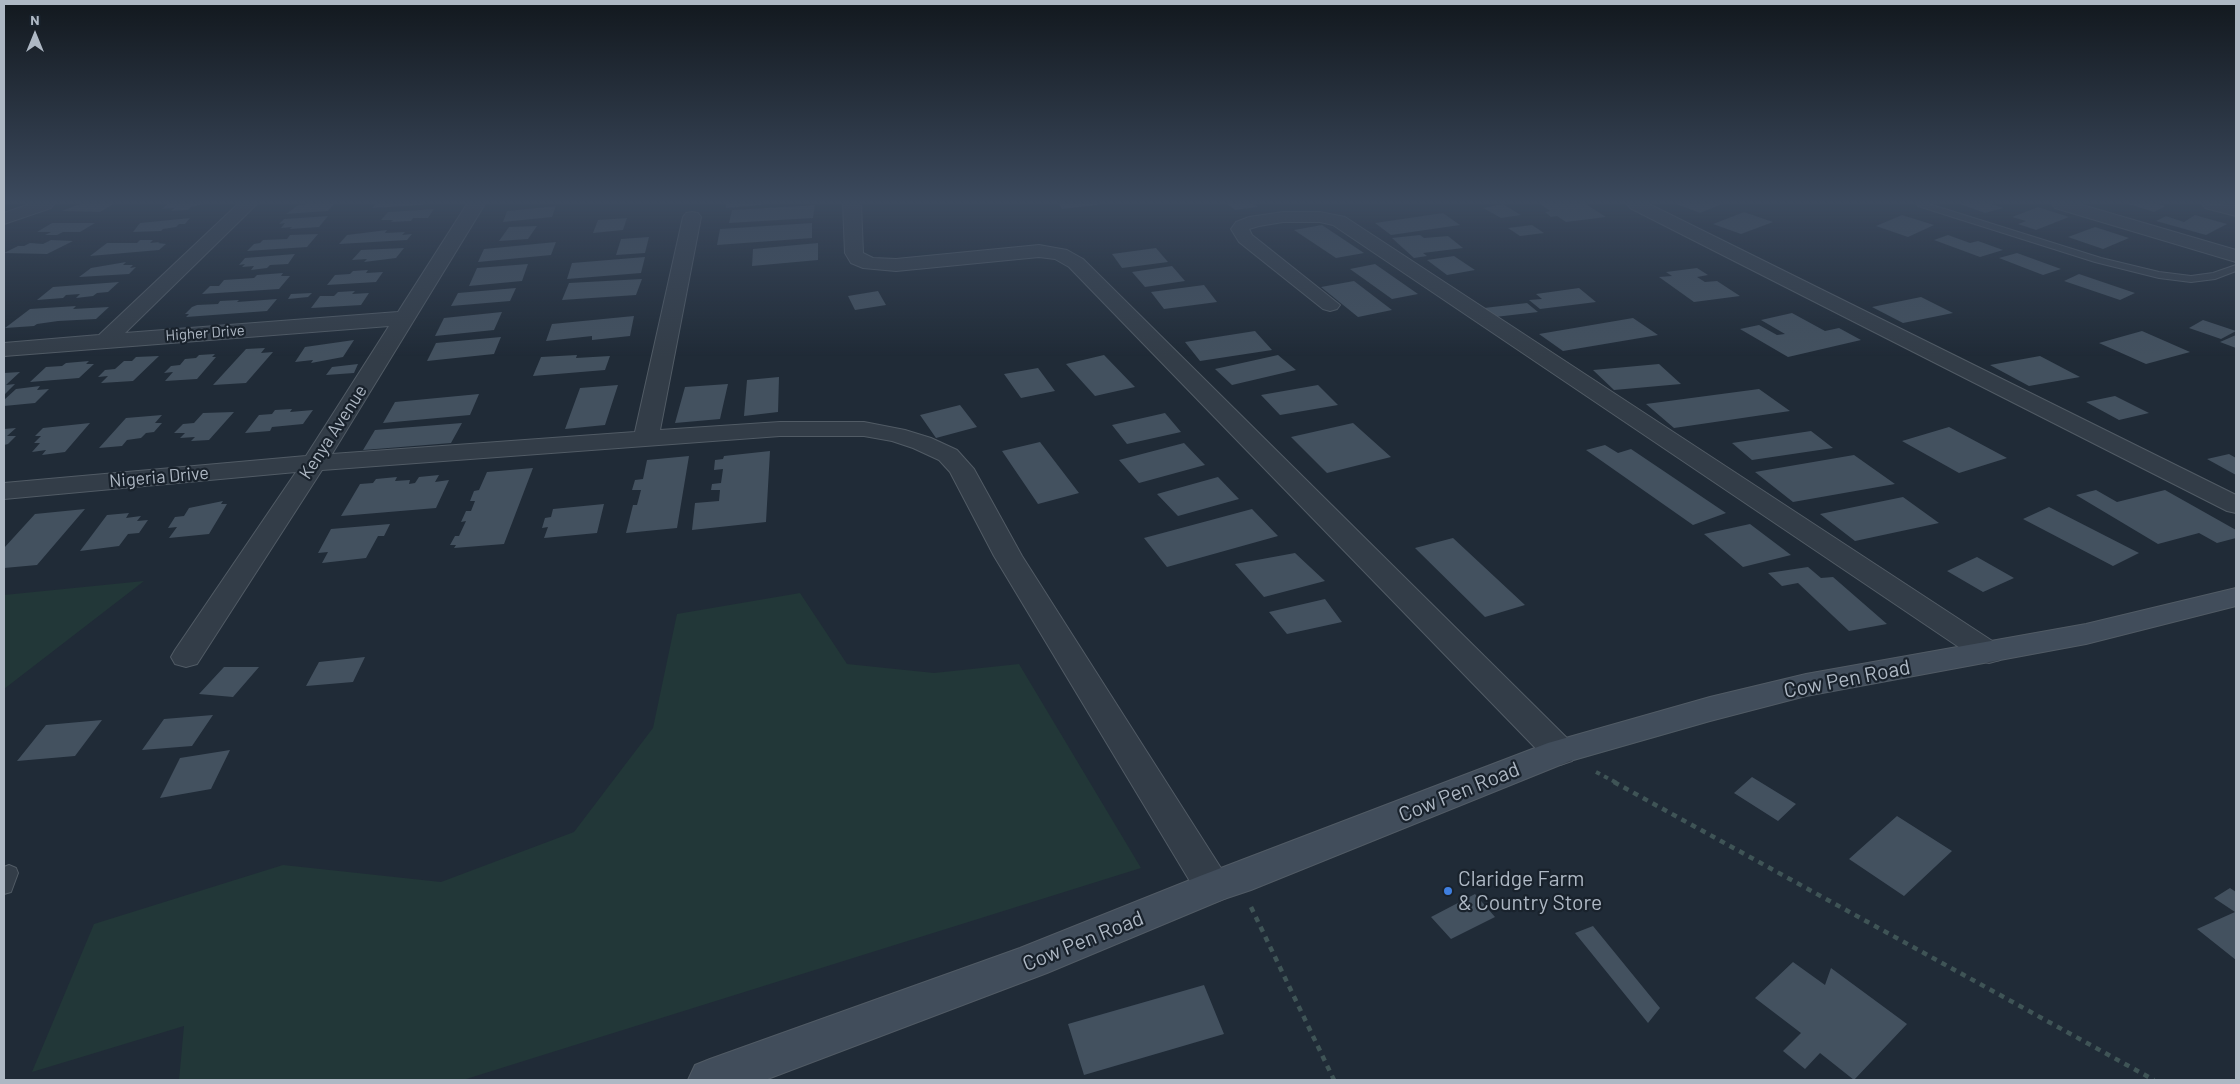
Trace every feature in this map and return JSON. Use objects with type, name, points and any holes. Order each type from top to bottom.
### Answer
[{"type":"main road","name":"Cow Pen Road","points":[[710,1080],[1033,961],[1560,752],[1806,685],[2086,634],[2236,597]]},
{"type":"street","points":[[105,341],[195,255]]},
{"type":"street","name":"Kenya Avenue","points":[[186,658],[313,463],[445,255]]},
{"type":"street","points":[[646,439],[684,255]]},
{"type":"street","points":[[855,255],[858,259],[870,264],[896,265],[1002,255]]},
{"type":"street","points":[[1061,255],[1076,263],[1560,752]]},
{"type":"street","points":[[1266,255],[1330,305]]},
{"type":"street","points":[[1390,255],[1989,653]]},
{"type":"street","points":[[1737,255],[2236,505]]},
{"type":"street","name":"Higher Drive","points":[[4,349],[406,318]]},
{"type":"street","name":"Nigeria Drive","points":[[4,491],[313,463],[787,429],[864,429],[896,435],[922,443],[948,455],[961,469],[1008,556],[1226,883]]},
{"type":"lane","points":[[2081,255],[2159,275],[2191,279],[2215,276],[2236,268]]},
{"type":"path","points":[[1560,752],[2154,1080]]},
{"type":"path","points":[[1226,883],[1334,1080]]},
{"type":"green space","points":[[144,581],[4,689],[4,595]]},
{"type":"green space","points":[[800,593],[847,664],[934,673],[1019,664],[1141,868],[463,1080],[179,1080],[184,1026],[32,1072],[94,924],[283,865],[441,882],[574,832],[653,728],[677,614]]},
{"type":"building","points":[[295,255],[288,264],[270,265],[267,268],[251,270],[254,266],[242,267],[245,264],[239,265],[245,258]]},
{"type":"building","points":[[357,255],[399,255],[396,258],[364,262],[367,259],[352,260]]},
{"type":"building","points":[[481,255],[551,255],[551,255],[478,262]]},
{"type":"building","points":[[753,255],[818,255],[818,260],[752,266]]},
{"type":"building","points":[[1112,255],[1162,255],[1168,262],[1122,268]]},
{"type":"building","points":[[1331,255],[1355,255],[1336,258]]},
{"type":"building","points":[[1410,255],[1427,256],[1414,258]]},
{"type":"building","points":[[1973,255],[1988,255],[1980,257]]},
{"type":"building","points":[[2011,255],[2021,255],[2061,269],[2043,275],[1999,258]]},
{"type":"building","points":[[1454,256],[1475,270],[1447,275],[1427,260]]},
{"type":"building","points":[[645,257],[641,273],[567,279],[572,263]]},
{"type":"building","points":[[126,262],[123,265],[133,265],[130,268],[136,267],[129,274],[79,277],[91,268]]},
{"type":"building","points":[[528,264],[522,281],[469,286],[477,268]]},
{"type":"building","points":[[1375,264],[1418,294],[1392,299],[1350,269]]},
{"type":"building","points":[[1172,266],[1185,281],[1145,287],[1132,272]]},
{"type":"building","points":[[1697,268],[1708,275],[1697,277],[1705,282],[1717,281],[1740,296],[1694,302],[1659,277],[1672,276],[1666,272]]},
{"type":"building","points":[[368,270],[366,273],[383,272],[376,282],[327,285],[335,275]]},
{"type":"building","points":[[283,273],[281,276],[290,276],[279,289],[202,294],[210,286],[219,286],[224,280],[254,278],[257,275]]},
{"type":"building","points":[[2079,274],[2135,293],[2120,300],[2064,281]]},
{"type":"building","points":[[642,279],[636,295],[562,300],[569,283]]},
{"type":"building","points":[[1354,281],[1392,310],[1358,317],[1321,287]]},
{"type":"building","points":[[119,282],[108,292],[97,293],[93,296],[76,298],[80,294],[66,295],[63,298],[37,300],[53,287]]},
{"type":"building","points":[[1204,285],[1217,302],[1164,309],[1151,292]]},
{"type":"building","points":[[516,288],[510,301],[451,306],[458,293]]},
{"type":"building","points":[[1579,288],[1596,302],[1540,309],[1529,300],[1542,299],[1536,294]]},
{"type":"building","points":[[355,291],[352,294],[369,293],[361,305],[311,308],[320,296],[334,296],[338,292]]},
{"type":"building","points":[[878,291],[886,305],[855,310],[848,296]]},
{"type":"building","points":[[312,293],[308,297],[288,299],[291,294]]},
{"type":"building","points":[[1921,297],[1953,313],[1903,323],[1872,307]]},
{"type":"building","points":[[277,299],[267,311],[186,317],[189,314],[185,314],[197,305],[218,304],[220,301],[239,300],[237,302]]},
{"type":"building","points":[[1527,303],[1538,312],[1495,317],[1484,308]]},
{"type":"building","points":[[76,306],[73,309],[109,307],[96,319],[58,321],[34,326],[5,328],[30,309]]},
{"type":"building","points":[[502,312],[494,330],[435,336],[444,318]]},
{"type":"building","points":[[1792,313],[1825,331],[1839,328],[1861,340],[1788,357],[1740,329],[1759,325],[1777,335],[1785,334],[1761,320]]},
{"type":"building","points":[[634,316],[630,336],[592,340],[592,336],[546,341],[552,324]]},
{"type":"building","points":[[1633,318],[1658,335],[1563,351],[1539,334]]},
{"type":"building","points":[[2203,320],[2236,331],[2221,339],[2189,328]]},
{"type":"building","points":[[1255,331],[1272,350],[1200,361],[1185,342]]},
{"type":"building","points":[[2142,331],[2190,352],[2146,364],[2099,343]]},
{"type":"building","points":[[2236,335],[2236,348],[2220,342]]},
{"type":"building","points":[[501,337],[494,354],[427,361],[436,343]]},
{"type":"building","points":[[354,340],[343,357],[311,363],[313,360],[295,362],[305,347]]},
{"type":"building","points":[[265,348],[261,353],[273,352],[246,383],[213,385],[246,349]]},
{"type":"building","points":[[215,354],[212,357],[216,357],[197,379],[165,381],[173,372],[164,373],[171,366],[180,365],[185,359],[196,358],[199,355]]},
{"type":"building","points":[[577,355],[576,358],[610,356],[605,370],[533,376],[541,357]]},
{"type":"building","points":[[1104,355],[1135,387],[1095,396],[1066,364]]},
{"type":"building","points":[[1278,355],[1296,370],[1232,385],[1215,369]]},
{"type":"building","points":[[159,356],[133,381],[101,383],[108,376],[98,377],[105,370],[115,369],[124,361],[132,361],[136,357]]},
{"type":"building","points":[[2040,356],[2080,377],[2029,386],[1990,365]]},
{"type":"building","points":[[89,361],[86,364],[94,364],[79,378],[30,382],[46,367]]},
{"type":"building","points":[[358,364],[354,373],[326,375],[332,367]]},
{"type":"building","points":[[1659,364],[1681,384],[1614,390],[1593,370]]},
{"type":"building","points":[[1038,368],[1055,391],[1021,398],[1004,374]]},
{"type":"building","points":[[20,372],[6,385],[15,384],[4,395],[4,373]]},
{"type":"building","points":[[779,377],[778,412],[744,416],[747,380]]},
{"type":"building","points":[[728,384],[720,419],[675,423],[685,387]]},
{"type":"building","points":[[618,385],[605,425],[565,429],[580,388]]},
{"type":"building","points":[[1318,385],[1338,405],[1280,415],[1261,395]]},
{"type":"building","points":[[40,386],[37,390],[49,389],[35,403],[4,406],[4,400],[16,389]]},
{"type":"building","points":[[1759,389],[1790,411],[1674,428],[1646,404]]},
{"type":"building","points":[[479,394],[470,415],[383,423],[395,402]]},
{"type":"building","points":[[2115,396],[2149,413],[2119,420],[2086,402]]},
{"type":"building","points":[[960,405],[977,427],[936,438],[920,415]]},
{"type":"building","points":[[292,409],[290,412],[313,410],[303,424],[272,427],[270,431],[245,433],[259,415],[272,414],[275,410]]},
{"type":"building","points":[[234,412],[209,440],[191,441],[195,437],[180,438],[185,433],[174,433],[183,424],[194,423],[203,413]]},
{"type":"building","points":[[1165,413],[1181,432],[1127,444],[1112,425]]},
{"type":"building","points":[[162,415],[155,423],[162,423],[154,432],[146,433],[141,438],[127,440],[122,446],[99,448],[126,418]]},
{"type":"building","points":[[90,423],[65,452],[42,455],[46,450],[32,452],[40,443],[34,443],[41,436],[35,436],[43,428]]},
{"type":"building","points":[[462,423],[451,443],[363,450],[375,430]]},
{"type":"building","points":[[1353,423],[1391,457],[1327,473],[1291,437]]},
{"type":"building","points":[[1949,427],[2007,458],[1959,473],[1902,441]]},
{"type":"building","points":[[16,428],[7,436],[16,436],[8,444],[4,445],[4,429]]},
{"type":"building","points":[[1811,431],[1833,448],[1752,460],[1732,443]]},
{"type":"building","points":[[1040,442],[1079,493],[1038,504],[1002,451]]},
{"type":"building","points":[[1184,443],[1205,465],[1139,483],[1119,460]]},
{"type":"building","points":[[1605,445],[1618,453],[1631,449],[1726,513],[1693,525],[1586,450]]},
{"type":"building","points":[[770,451],[766,522],[692,530],[695,503],[719,501],[720,490],[711,490],[712,484],[721,483],[723,469],[714,470],[715,460],[723,459],[724,456]]},
{"type":"building","points":[[2229,454],[2236,458],[2236,475],[2207,459]]},
{"type":"building","points":[[1854,455],[1895,484],[1793,502],[1755,472]]},
{"type":"building","points":[[689,456],[677,528],[626,533],[633,505],[637,505],[641,490],[632,490],[635,480],[643,479],[647,460]]},
{"type":"building","points":[[533,468],[504,544],[454,548],[456,545],[450,545],[455,536],[459,536],[466,521],[461,522],[466,511],[471,511],[475,501],[470,501],[474,491],[479,490],[487,472]]},
{"type":"building","points":[[439,475],[435,482],[449,480],[436,508],[341,516],[360,484],[373,483],[376,479],[397,477],[395,481],[410,480],[409,484],[415,483],[419,477]]},
{"type":"building","points":[[1218,477],[1239,499],[1178,516],[1157,494]]},
{"type":"building","points":[[2096,490],[2117,502],[2165,490],[2236,530],[2236,538],[2217,543],[2199,533],[2158,544],[2076,495]]},
{"type":"building","points":[[1903,497],[1939,523],[1855,541],[1820,514]]},
{"type":"building","points":[[223,501],[221,504],[227,504],[209,534],[169,538],[177,527],[168,528],[175,517],[184,516],[189,508]]},
{"type":"building","points":[[604,504],[597,533],[544,538],[548,527],[542,528],[545,518],[551,517],[553,509]]},
{"type":"building","points":[[2049,507],[2139,553],[2113,566],[2023,519]]},
{"type":"building","points":[[85,509],[37,565],[4,568],[4,548],[35,514]]},
{"type":"building","points":[[1252,509],[1278,536],[1167,567],[1144,538]]},
{"type":"building","points":[[129,513],[126,518],[141,516],[137,521],[148,520],[139,533],[128,534],[119,546],[80,551],[107,515]]},
{"type":"building","points":[[390,524],[384,536],[378,536],[366,558],[322,563],[328,552],[318,553],[331,529]]},
{"type":"building","points":[[1750,524],[1791,555],[1743,567],[1704,534]]},
{"type":"building","points":[[1453,538],[1525,605],[1485,617],[1415,548]]},
{"type":"building","points":[[1295,553],[1325,581],[1264,597],[1235,564]]},
{"type":"building","points":[[1977,557],[2014,578],[1983,592],[1947,571]]},
{"type":"building","points":[[1808,567],[1821,578],[1833,577],[1887,624],[1849,631],[1798,583],[1782,586],[1768,573]]},
{"type":"building","points":[[1325,599],[1342,622],[1287,634],[1269,612]]},
{"type":"building","points":[[365,657],[353,682],[306,686],[319,662]]},
{"type":"building","points":[[224,667],[259,667],[233,697],[199,694]]},
{"type":"building","points":[[213,715],[192,746],[142,750],[164,719]]},
{"type":"building","points":[[102,720],[75,756],[17,761],[46,725]]},
{"type":"building","points":[[230,750],[211,789],[160,798],[180,758]]},
{"type":"building","points":[[1752,777],[1796,804],[1778,821],[1734,793]]},
{"type":"building","points":[[1897,816],[1952,851],[1904,896],[1849,859]]},
{"type":"building","points":[[2230,888],[2236,892],[2236,960],[2197,929],[2235,912],[2214,898]]},
{"type":"building","points":[[1475,894],[1495,917],[1451,939],[1431,917]]},
{"type":"building","points":[[1593,926],[1660,1008],[1648,1023],[1575,933]]},
{"type":"building","points":[[1793,962],[1825,985],[1831,968],[1907,1024],[1854,1080],[1820,1053],[1805,1069],[1783,1051],[1801,1033],[1755,998]]},
{"type":"building","points":[[1204,985],[1224,1034],[1084,1075],[1068,1024]]},
{"type":"place","name":"Claridge Farm & Country Store","points":[[1448,891]]}]
